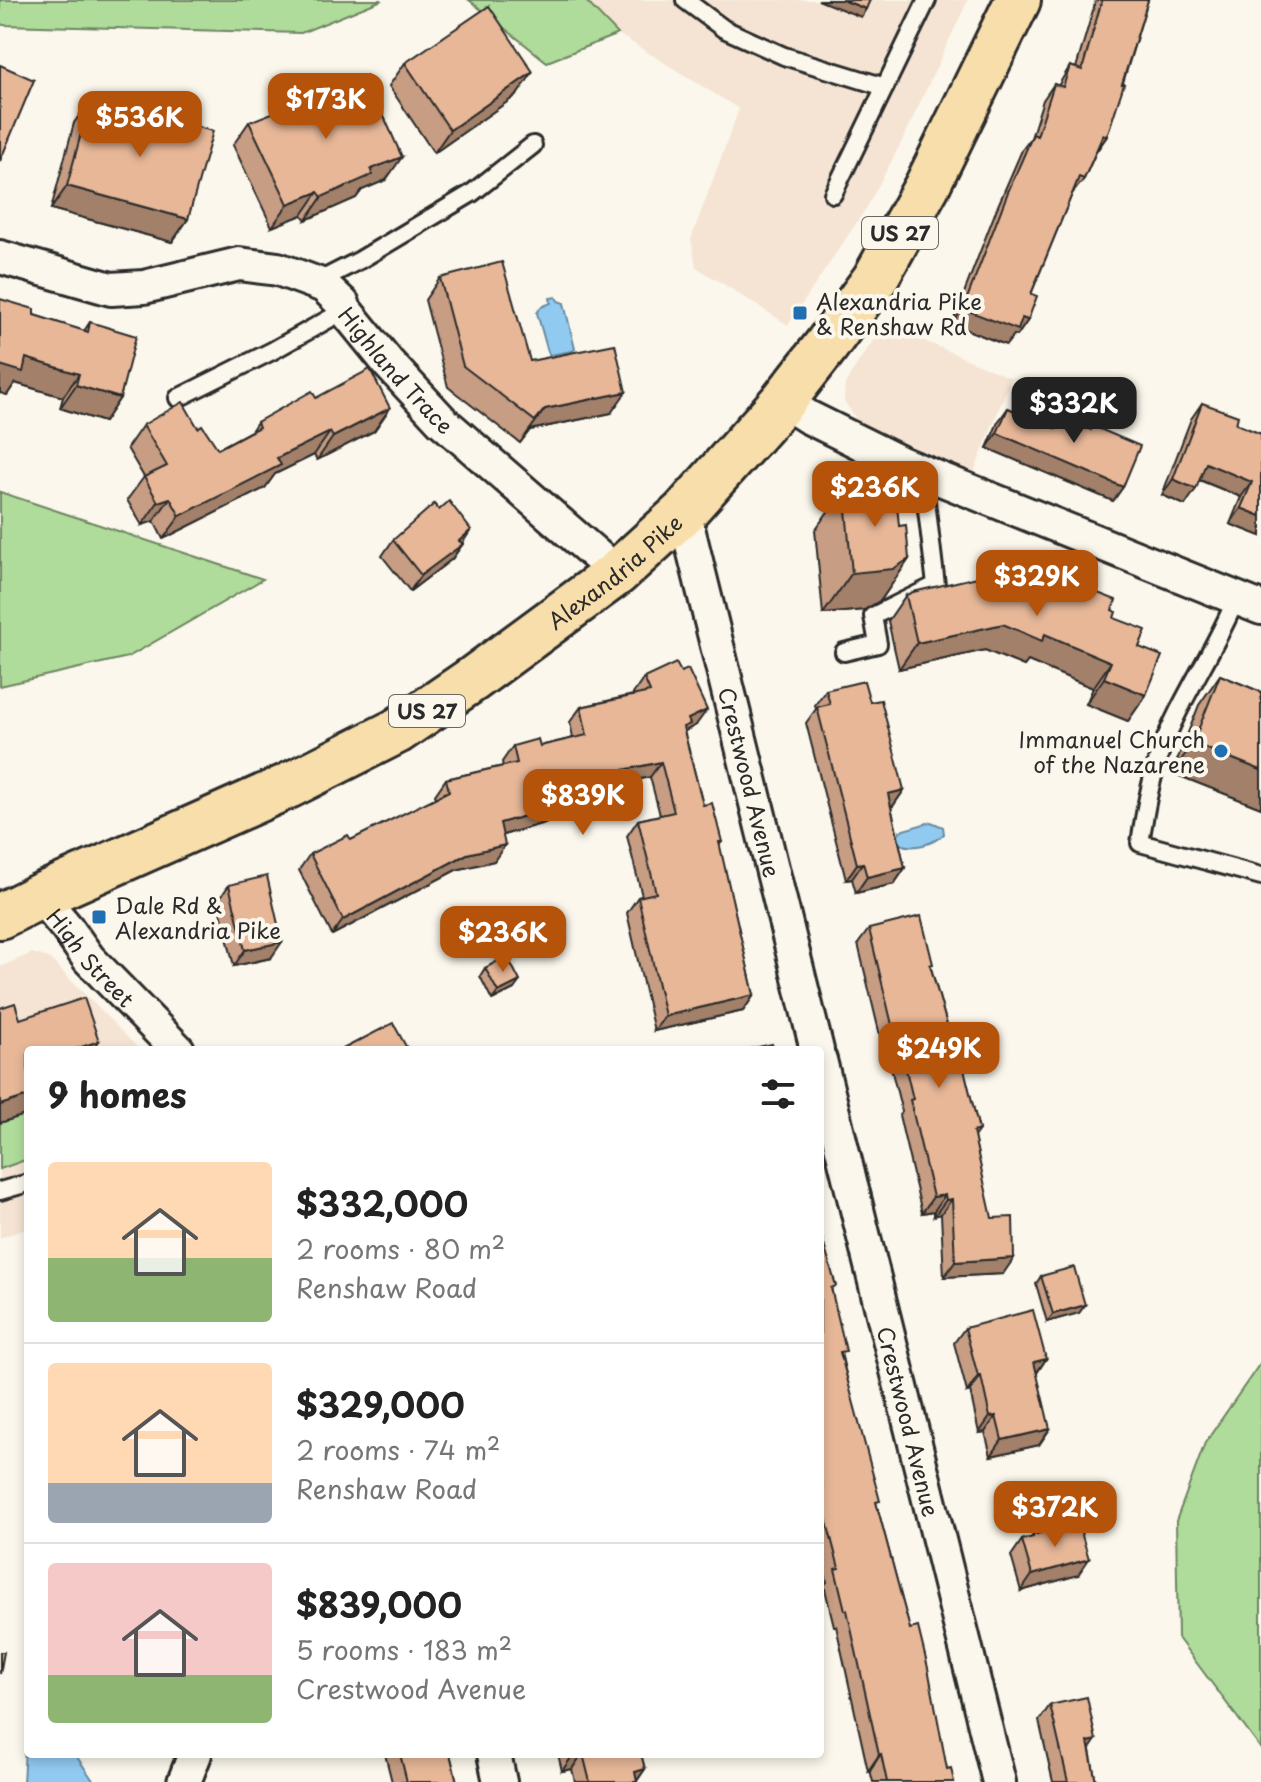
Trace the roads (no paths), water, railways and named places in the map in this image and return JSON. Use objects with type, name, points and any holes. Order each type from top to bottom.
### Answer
[{"type":"main road","name":"Alexandria Pike","points":[[0,916],[288,786],[397,731],[617,573],[684,512],[783,401],[875,279],[927,186],[1018,0]]},
{"type":"street","name":"Highland Trace","points":[[0,257],[111,289],[144,287],[239,264],[278,269],[324,286],[343,304],[389,364],[442,421],[617,573]]},
{"type":"street","points":[[783,401],[808,417],[901,463],[1248,604]]},
{"type":"street","name":"Crestwood Avenue","points":[[684,512],[816,1046]]},
{"type":"street","name":"High Street","points":[[40,896],[89,959],[174,1046]]},
{"type":"street","name":"Crestwood Avenue","points":[[824,1076],[999,1782]]},
{"type":"street","points":[[184,1782],[193,1758]]},
{"type":"street","points":[[495,1758],[500,1782]]},
{"type":"lane","points":[[685,0],[724,29],[784,56],[885,87]]},
{"type":"lane","points":[[833,194],[927,0]]},
{"type":"lane","points":[[315,284],[472,193],[533,145]]},
{"type":"lane","points":[[178,398],[345,310]]},
{"type":"lane","points":[[844,652],[878,644],[873,616],[936,585],[925,473]]},
{"type":"lane","points":[[1248,604],[1228,618],[1160,753],[1148,795],[1140,843],[1261,876]]},
{"type":"lane","points":[[0,1191],[24,1184]]},
{"type":"water","points":[[556,297],[564,303],[575,349],[550,355],[537,313],[541,307],[551,303],[550,298]]},
{"type":"water","points":[[931,822],[943,827],[944,834],[923,845],[900,844],[900,831]]},
{"type":"water","points":[[24,1758],[78,1758],[94,1782],[23,1782]]},
{"type":"place","name":"Alexandria Pike & Renshaw Rd","points":[[800,313]]},
{"type":"place","name":"Immanuel Church of the Nazarene","points":[[1221,751]]},
{"type":"place","name":"Dale Rd & Alexandria Pike","points":[[99,917]]}]
